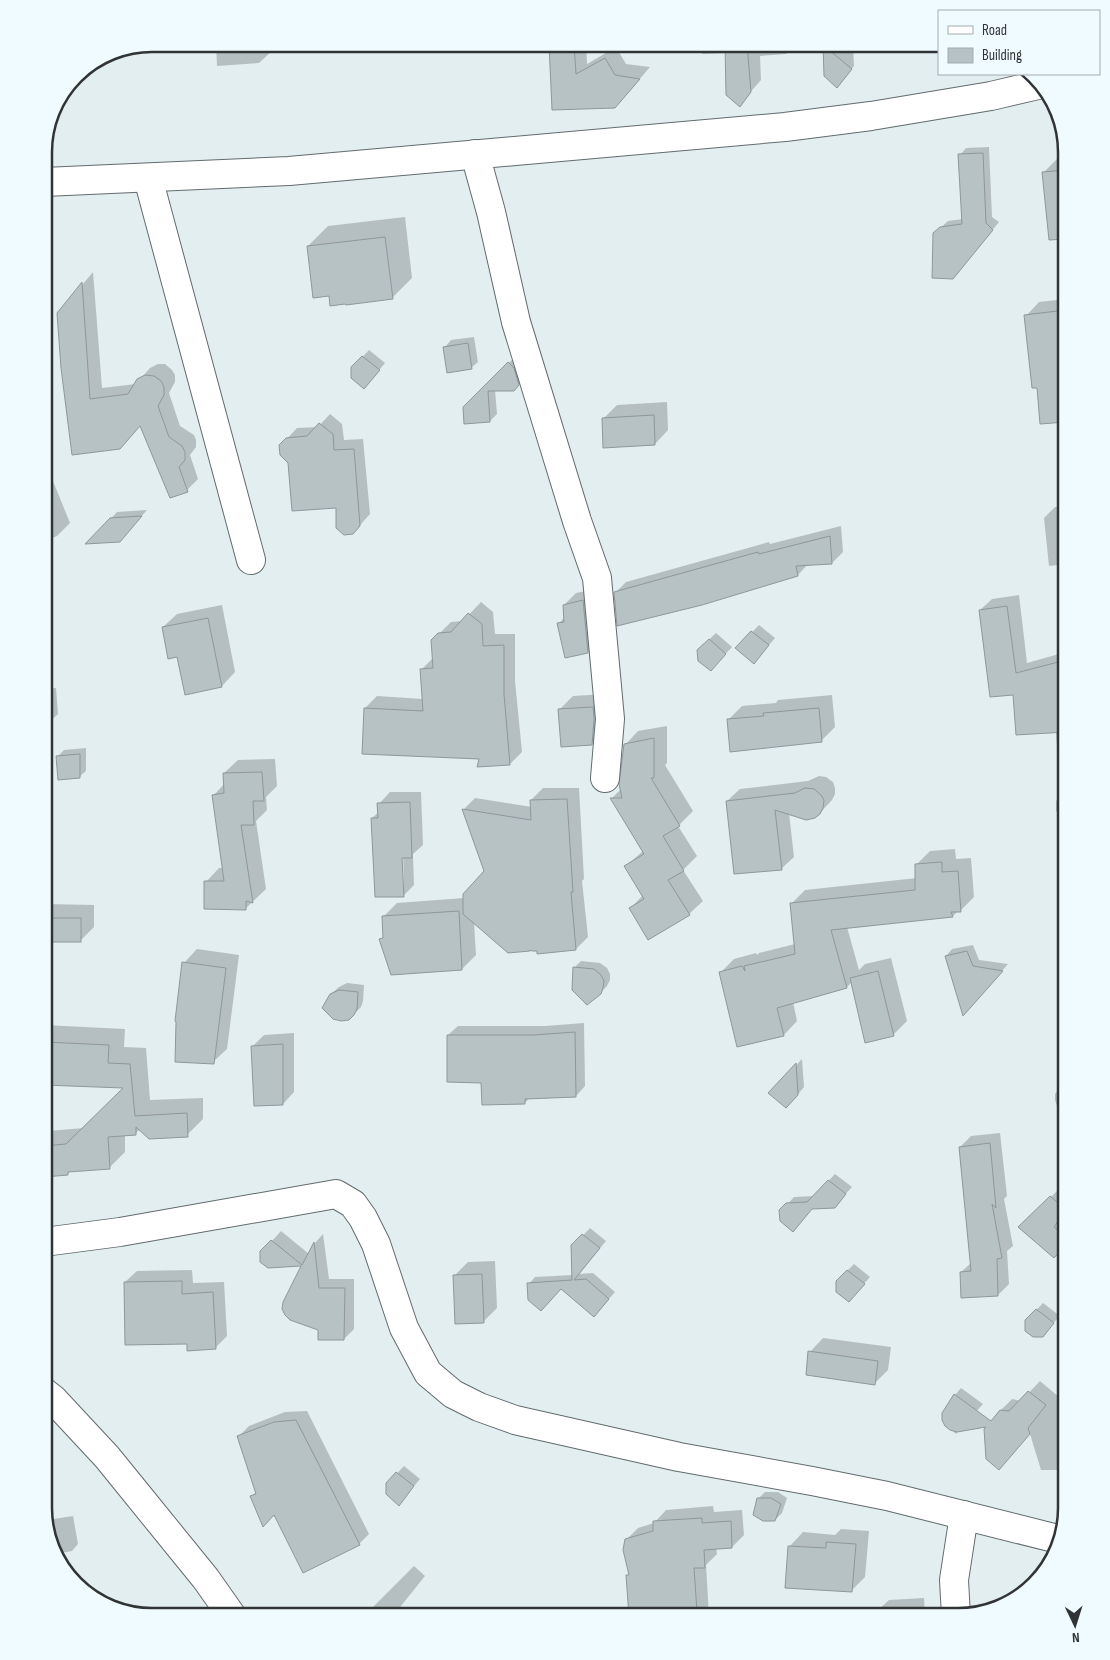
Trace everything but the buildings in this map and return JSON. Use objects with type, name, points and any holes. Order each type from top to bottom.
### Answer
[{"type":"street","points":[[53,182],[289,171],[785,127],[871,116],[990,96],[1032,86]]},
{"type":"street","points":[[475,154],[491,212],[516,322],[577,521],[597,578],[610,720],[605,778]]},
{"type":"street","points":[[148,178],[251,560]]},
{"type":"street","points":[[52,1241],[120,1232],[336,1194],[353,1204],[364,1218],[376,1244],[404,1328],[428,1373],[453,1394],[479,1408],[515,1420],[669,1455],[812,1480],[887,1496],[1052,1538]]},
{"type":"street","points":[[52,1398],[107,1457],[206,1579],[226,1607]]},
{"type":"street","points":[[956,1608],[954,1580],[964,1515]]}]
